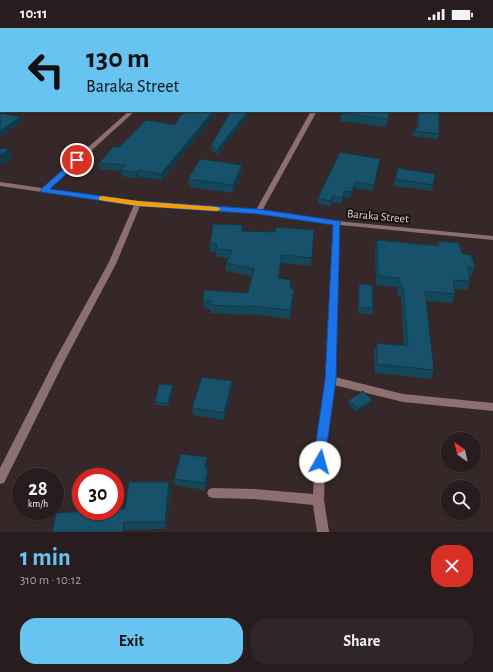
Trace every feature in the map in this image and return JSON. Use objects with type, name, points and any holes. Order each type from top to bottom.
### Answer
[{"type":"street","points":[[44,190],[131,112]]},
{"type":"street","points":[[258,212],[313,112]]},
{"type":"street","name":"Baraka Street","points":[[0,184],[138,204],[258,212],[337,223],[493,238]]},
{"type":"street","points":[[0,478],[60,358],[112,264],[138,204]]},
{"type":"street","points":[[322,532],[318,500],[320,462],[330,380],[337,223]]},
{"type":"street","points":[[330,380],[403,398],[493,407]]},
{"type":"street","points":[[214,493],[254,494],[318,500]]},
{"type":"building","points":[[186,112],[212,112],[161,174],[138,170],[136,172],[121,170],[125,165],[99,163],[114,146],[119,147],[146,120],[175,125],[181,114]]},
{"type":"building","points":[[230,112],[247,112],[217,150],[211,145]]},
{"type":"building","points":[[341,112],[389,112],[388,119]]},
{"type":"building","points":[[419,112],[439,112],[439,134],[413,131],[420,126],[418,125]]},
{"type":"building","points":[[0,113],[20,117],[0,131]]},
{"type":"building","points":[[0,148],[9,149],[0,156]]},
{"type":"building","points":[[340,152],[380,159],[374,185],[356,182],[351,192],[345,191],[342,198],[333,196],[331,201],[318,198]]},
{"type":"building","points":[[200,159],[242,165],[233,185],[188,179]]},
{"type":"building","points":[[398,168],[435,174],[433,185],[395,179]]},
{"type":"building","points":[[213,224],[242,225],[242,231],[275,232],[276,227],[314,230],[312,258],[282,255],[278,278],[291,280],[290,288],[294,289],[290,310],[249,306],[210,305],[212,301],[203,300],[204,290],[248,293],[254,269],[226,263],[232,250],[216,249],[217,244],[210,244]]},
{"type":"building","points":[[377,240],[439,246],[438,241],[459,243],[462,254],[471,255],[475,267],[467,267],[470,281],[453,280],[455,294],[425,291],[434,370],[377,364],[377,343],[408,346],[403,287],[401,287],[399,278],[378,276]]},
{"type":"building","points":[[359,284],[372,285],[373,308],[359,307]]},
{"type":"building","points":[[202,377],[232,381],[224,413],[192,408]]},
{"type":"building","points":[[159,384],[173,385],[168,403],[155,402]]},
{"type":"building","points":[[363,391],[372,400],[358,409],[349,400]]},
{"type":"building","points":[[181,454],[207,457],[205,468],[208,468],[205,483],[174,479]]},
{"type":"building","points":[[129,482],[169,482],[165,522],[124,522],[123,532],[52,532],[55,520],[64,520],[64,512],[72,512],[72,520],[124,520]]},
{"type":"slow traffic","points":[[102,199],[138,204],[217,209]]},
{"type":"route","points":[[77,160],[44,190],[138,204],[258,212],[337,223],[330,380],[320,462]]}]
